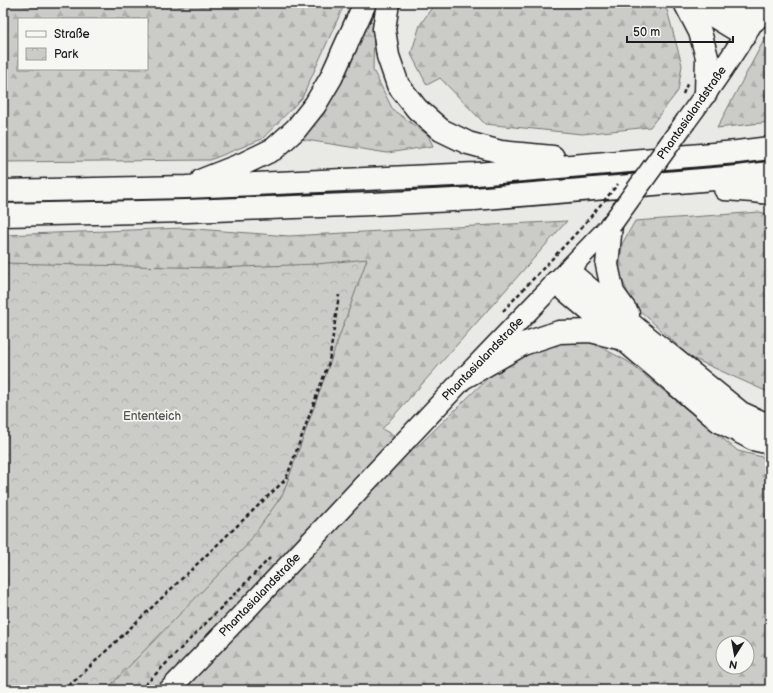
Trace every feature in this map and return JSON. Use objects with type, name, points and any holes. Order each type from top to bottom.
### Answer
[{"type":"highway","points":[[186,187],[245,163],[274,149],[296,129],[315,105],[331,78],[365,3]]},
{"type":"highway","points":[[388,3],[384,29],[388,56],[398,85],[417,109],[441,130],[468,143],[501,152],[620,162]]},
{"type":"highway","points":[[685,3],[700,32],[707,57],[706,93]]},
{"type":"highway","points":[[688,3],[717,18],[755,19]]},
{"type":"highway","points":[[726,3],[755,19]]},
{"type":"highway","points":[[3,190],[186,187],[476,174],[730,153],[770,148]]},
{"type":"highway","points":[[3,215],[195,211],[474,199],[770,174]]},
{"type":"highway","points":[[650,184],[770,193]]},
{"type":"highway","points":[[611,225],[607,265],[613,293],[630,334],[719,421],[753,439],[770,443]]},
{"type":"highway","points":[[562,277],[630,334],[740,413],[770,426]]},
{"type":"highway","points":[[465,377],[523,344],[559,332],[591,331],[630,334]]},
{"type":"main road","name":"Phantasialandstraße","points":[[169,690],[256,601],[465,377],[611,225],[706,93],[755,19]]},
{"type":"path","points":[[3,3],[9,3]]},
{"type":"path","points":[[63,690],[79,677],[286,479],[330,362],[339,295]]},
{"type":"green space","points":[[3,3],[345,3],[302,98],[262,139],[210,160],[3,162]]},
{"type":"green space","points":[[435,3],[653,3],[667,10],[682,65],[678,91],[650,127],[582,134],[485,124],[440,78],[427,85],[411,54],[420,25]]},
{"type":"green space","points":[[366,20],[374,22],[373,70],[393,110],[428,135],[433,146],[387,153],[300,139]]},
{"type":"green space","points":[[770,29],[770,122],[717,128]]},
{"type":"green space","points":[[760,212],[770,215],[770,393],[690,357],[633,304],[619,273],[622,244],[635,221]]},
{"type":"green space","points":[[567,221],[382,429],[416,448],[496,370],[551,343],[587,340],[627,361],[738,451],[770,459],[770,690],[3,690],[3,235],[183,228],[289,236]]},
{"type":"green space","name":"Ententeich","points":[[367,259],[283,494],[246,546],[106,690],[3,690],[3,263],[216,268],[317,264]]}]
